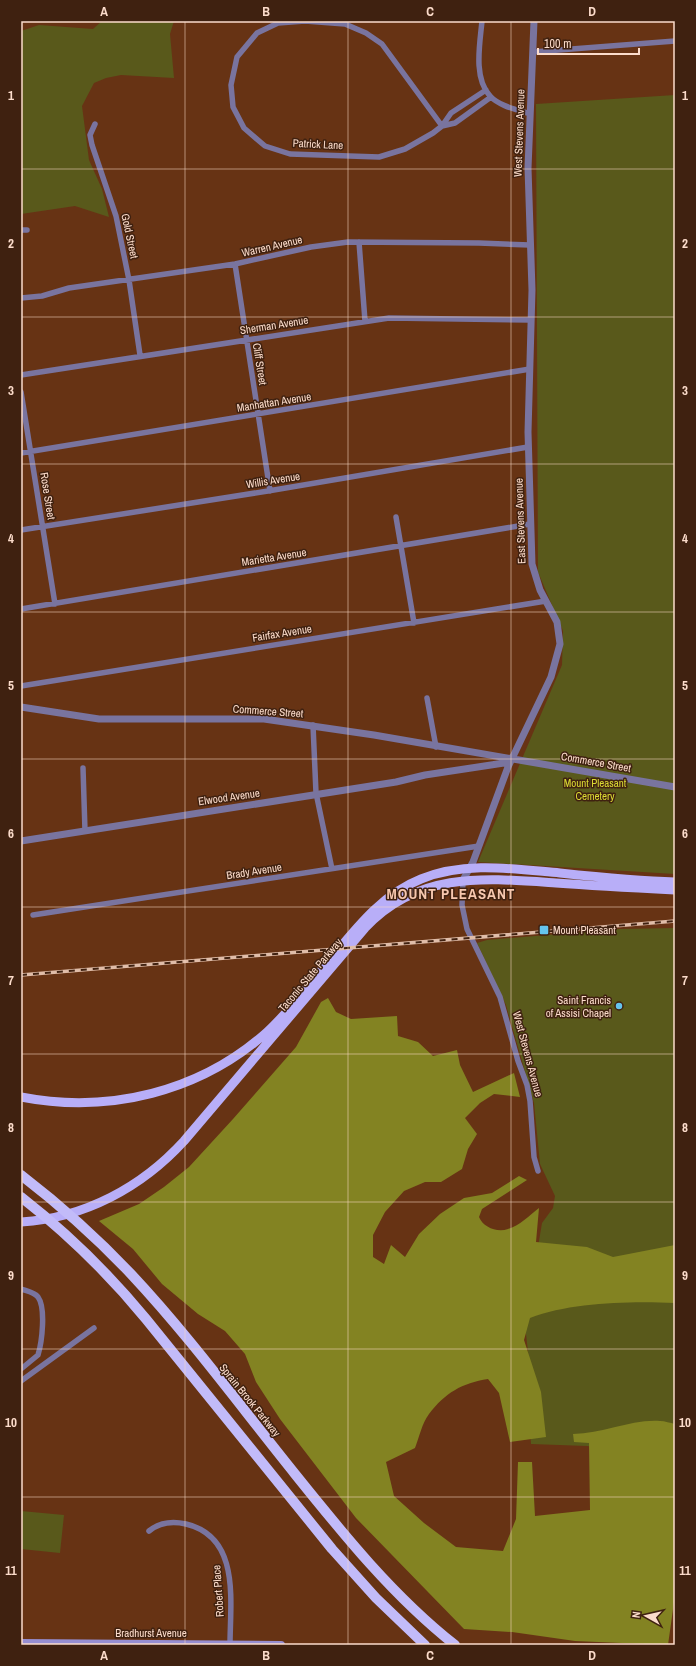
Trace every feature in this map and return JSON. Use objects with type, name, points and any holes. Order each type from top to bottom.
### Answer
[{"type":"highway","name":"Taconic State Parkway","points":[[21,1222],[59,1216],[96,1205],[128,1188],[158,1166],[188,1136],[336,957],[352,934],[383,901],[408,884],[437,873],[470,868],[515,869],[675,882]]},
{"type":"highway","name":"Taconic State Parkway","points":[[21,1097],[67,1103],[113,1101],[152,1094],[198,1077],[229,1060],[268,1031],[336,957],[385,909],[406,897],[434,886],[463,880],[494,879],[675,890]]},
{"type":"highway","name":"Sprain Brook Parkway","points":[[21,1175],[49,1197],[92,1235],[131,1274],[156,1302],[360,1554],[409,1605],[455,1645]]},
{"type":"highway","points":[[25,1200],[70,1238],[139,1310],[332,1549],[376,1598],[425,1645]]},
{"type":"highway","points":[[409,1631],[419,1645]]},
{"type":"main road","name":"Bradhurst Avenue","points":[[21,1643],[281,1645]]},
{"type":"street","name":"Patrick Lane","points":[[442,126],[382,44],[366,33],[345,24],[305,21],[278,23],[258,33],[237,57],[231,85],[233,108],[244,128],[265,146],[290,154],[380,157],[405,149],[442,126],[455,123],[491,97]]},
{"type":"street","points":[[482,21],[480,71],[486,90],[491,97],[530,114]]},
{"type":"street","name":"West Stevens Avenue","points":[[530,246],[528,168],[534,21]]},
{"type":"street","points":[[533,52],[675,41]]},
{"type":"street","name":"Patrick Lane","points":[[442,126],[451,113],[486,90]]},
{"type":"street","name":"Gold Street","points":[[94,124],[90,135],[116,216],[129,280],[140,355]]},
{"type":"street","points":[[359,242],[365,321]]},
{"type":"street","name":"Warren Avenue","points":[[21,298],[42,296],[69,288],[235,264],[323,245],[359,242],[479,242],[530,246]]},
{"type":"street","name":"East Stevens Avenue","points":[[463,880],[470,868],[479,846],[512,759],[548,684],[557,660],[560,644],[557,622],[535,578],[532,564],[528,447],[532,320],[530,246]]},
{"type":"street","name":"Cliff Street","points":[[235,264],[270,491]]},
{"type":"street","name":"Sherman Avenue","points":[[21,375],[140,355],[388,318],[532,320]]},
{"type":"street","name":"Manhattan Avenue","points":[[21,453],[530,369]]},
{"type":"street","name":"Rose Street","points":[[21,392],[55,604]]},
{"type":"street","name":"Willis Avenue","points":[[21,530],[270,491],[528,447]]},
{"type":"street","points":[[396,517],[414,623]]},
{"type":"street","name":"Marietta Avenue","points":[[21,609],[530,524]]},
{"type":"street","name":"Fairfax Avenue","points":[[21,686],[546,601]]},
{"type":"street","points":[[427,698],[436,747]]},
{"type":"street","name":"Commerce Street","points":[[21,707],[99,719],[264,719],[313,725],[675,787]]},
{"type":"street","points":[[313,725],[316,793],[332,869]]},
{"type":"street","name":"Commerce Street","points":[[441,773],[504,763],[512,759]]},
{"type":"street","points":[[83,768],[85,831]]},
{"type":"street","name":"Elwood Avenue","points":[[21,841],[316,793],[396,782],[441,773]]},
{"type":"street","name":"Brady Avenue","points":[[33,915],[479,846]]},
{"type":"street","name":"West Stevens Avenue","points":[[463,880],[464,920],[476,950],[500,997],[526,1085],[530,1101],[532,1145],[538,1170]]},
{"type":"street","points":[[21,1290],[35,1293],[39,1297],[43,1315],[38,1355],[21,1369]]},
{"type":"street","points":[[21,1381],[94,1328]]},
{"type":"street","name":"Robert Place","points":[[149,1531],[159,1524],[185,1524],[204,1531],[220,1547],[229,1568],[230,1645]]},
{"type":"green space","points":[[102,21],[174,21],[170,34],[174,78],[121,75],[106,78],[94,83],[82,106],[89,160],[102,189],[109,217],[75,206],[21,214],[21,31],[39,25],[93,29]]},
{"type":"green space","name":"Mount Pleasant Cemetery","points":[[675,95],[675,874],[478,862],[562,665],[563,631],[538,572],[536,104]]},
{"type":"green space","points":[[675,928],[675,1456],[587,1446],[531,1444],[529,1411],[529,1361],[525,1325],[542,1223],[553,1208],[555,1196],[540,1164],[534,1103],[506,1005],[477,943],[487,940],[620,929]]},
{"type":"green space","points":[[21,1511],[64,1515],[60,1553],[21,1549]]},
{"type":"shaded area","points":[[328,998],[336,1012],[351,1019],[397,1016],[398,1036],[418,1042],[433,1056],[457,1050],[460,1065],[473,1092],[514,1073],[520,1097],[494,1094],[480,1103],[465,1118],[477,1134],[468,1149],[462,1169],[441,1182],[425,1182],[404,1191],[385,1212],[373,1235],[373,1257],[384,1264],[391,1245],[405,1257],[419,1234],[440,1214],[464,1198],[492,1193],[519,1176],[527,1180],[482,1209],[479,1217],[484,1224],[495,1230],[512,1228],[539,1208],[536,1242],[587,1247],[613,1257],[675,1245],[675,1303],[640,1302],[602,1304],[564,1309],[530,1318],[524,1340],[541,1392],[546,1437],[510,1442],[499,1393],[488,1379],[462,1386],[441,1400],[427,1418],[415,1448],[386,1462],[394,1496],[424,1523],[456,1547],[503,1551],[516,1519],[518,1462],[532,1462],[535,1516],[590,1510],[589,1443],[574,1442],[573,1434],[595,1432],[638,1422],[662,1421],[675,1424],[675,1595],[668,1645],[575,1641],[512,1632],[464,1629],[356,1518],[280,1419],[256,1382],[245,1354],[225,1331],[198,1314],[162,1284],[133,1249],[99,1221],[139,1204],[164,1187],[189,1167],[296,1047],[321,1002]]},
{"type":"railway","points":[[21,975],[675,921]]},
{"type":"place","name":"Mount Pleasant","points":[[544,930]]},
{"type":"place","name":"Saint Francis of Assisi Chapel","points":[[619,1006]]},
{"type":"district","name":"MOUNT PLEASANT","points":[[451,893]]}]
